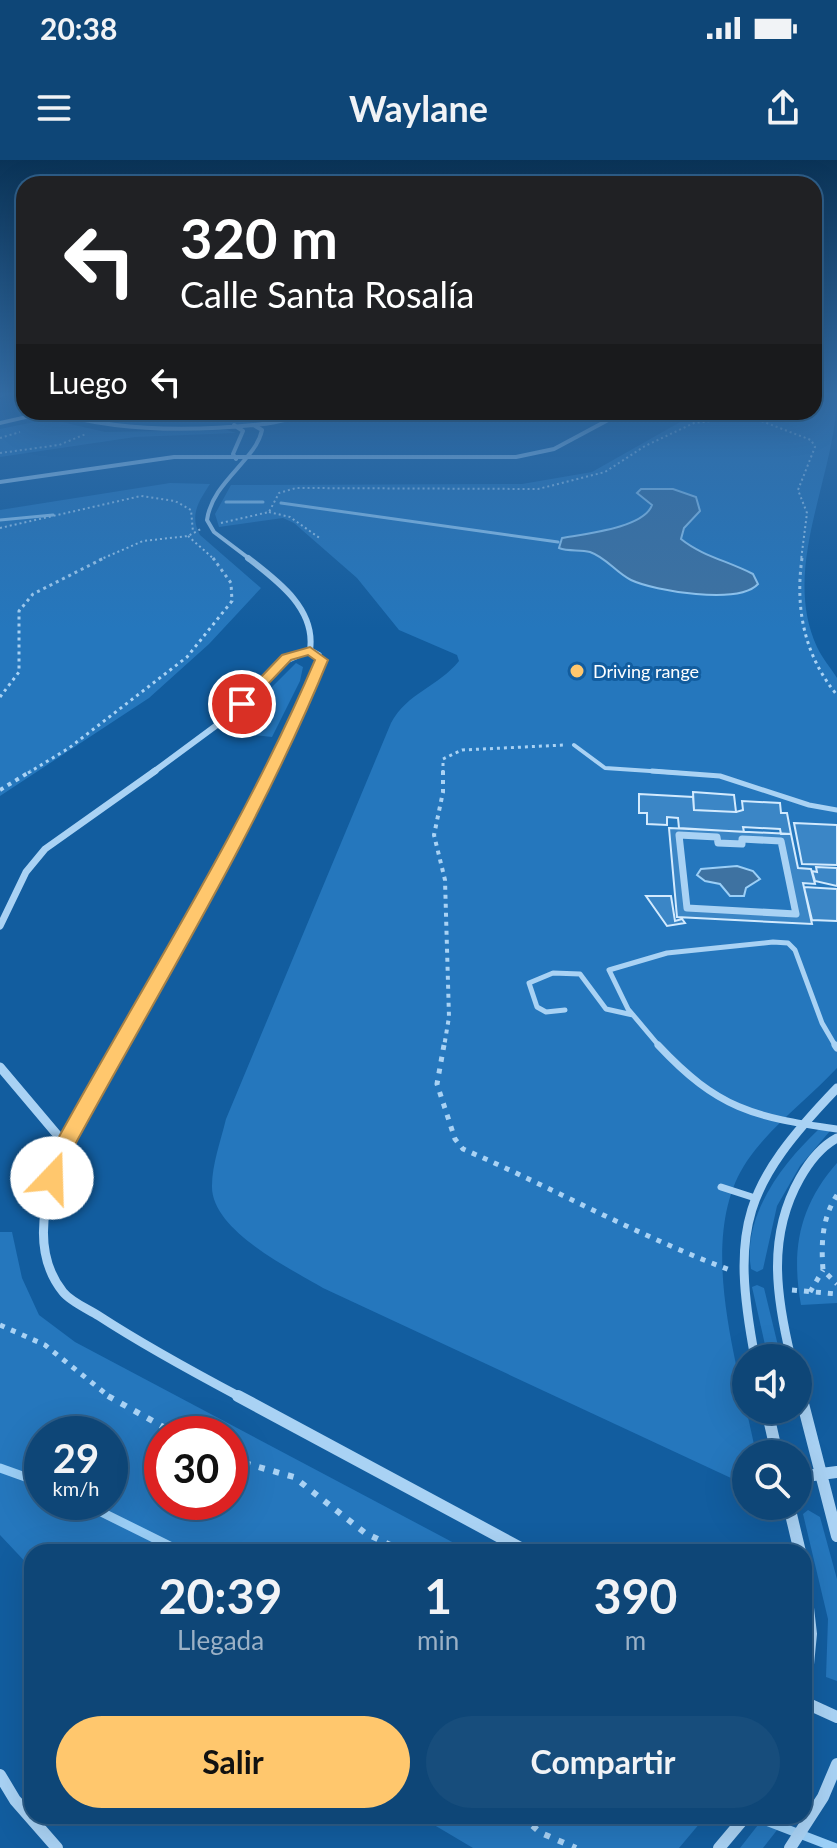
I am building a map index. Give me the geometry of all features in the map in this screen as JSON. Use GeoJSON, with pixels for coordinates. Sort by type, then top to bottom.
{"type":"FeatureCollection","features":[{"type":"Feature","properties":{"kind":"street"},"geometry":{"type":"LineString","coordinates":[[0,482],[64,472]]}},
{"type":"Feature","properties":{"kind":"street"},"geometry":{"type":"LineString","coordinates":[[230,472],[208,512],[210,526],[299,604],[314,632],[310,650]]}},
{"type":"Feature","properties":{"kind":"street"},"geometry":{"type":"LineString","coordinates":[[0,926],[26,872],[45,849],[205,735],[242,704],[286,658],[310,650],[319,655],[322,665],[309,692],[185,932],[65,1144],[44,1218],[44,1255],[64,1293],[143,1345],[513,1544]]}},
{"type":"Feature","properties":{"kind":"street"},"geometry":{"type":"LineString","coordinates":[[679,835],[717,837],[718,843],[742,844],[742,839],[781,841],[796,914],[687,908],[679,835]]}},
{"type":"Feature","properties":{"kind":"street"},"geometry":{"type":"LineString","coordinates":[[0,1067],[65,1144]]}},
{"type":"Feature","properties":{"kind":"street"},"geometry":{"type":"LineString","coordinates":[[753,1344],[740,1273],[740,1248],[752,1197],[772,1159],[837,1088]]}},
{"type":"Feature","properties":{"kind":"street"},"geometry":{"type":"LineString","coordinates":[[788,1344],[776,1285],[776,1239],[790,1194],[814,1157],[837,1138]]}},
{"type":"Feature","properties":{"kind":"street"},"geometry":{"type":"LineString","coordinates":[[808,1424],[837,1536]]}},
{"type":"Feature","properties":{"kind":"street"},"geometry":{"type":"LineString","coordinates":[[812,1475],[837,1472]]}},
{"type":"Feature","properties":{"kind":"street"},"geometry":{"type":"LineString","coordinates":[[792,1520],[798,1544]]}},
{"type":"Feature","properties":{"kind":"street"},"geometry":{"type":"LineString","coordinates":[[812,1706],[837,1717]]}},
{"type":"Feature","properties":{"kind":"street"},"geometry":{"type":"LineString","coordinates":[[812,1814],[837,1764]]}},
{"type":"Feature","properties":{"kind":"street"},"geometry":{"type":"LineString","coordinates":[[0,1775],[24,1810]]}},
{"type":"Feature","properties":{"kind":"street"},"geometry":{"type":"LineString","coordinates":[[36,1824],[57,1848]]}},
{"type":"Feature","properties":{"kind":"street"},"geometry":{"type":"LineString","coordinates":[[719,1848],[739,1824]]}},
{"type":"Feature","properties":{"kind":"street"},"geometry":{"type":"LineString","coordinates":[[790,1848],[806,1824]]}},
{"type":"Feature","properties":{"kind":"lane"},"geometry":{"type":"LineString","coordinates":[[574,745],[594,764],[605,768],[720,776],[800,803],[837,810]]}},
{"type":"Feature","properties":{"kind":"lane"},"geometry":{"type":"LineString","coordinates":[[837,1048],[822,1026],[802,960],[793,946],[770,940],[745,941],[612,967],[609,973],[645,1031],[690,1080],[717,1100],[772,1120],[837,1129]]}},
{"type":"Feature","properties":{"kind":"lane"},"geometry":{"type":"LineString","coordinates":[[565,1010],[546,1012],[537,1007],[529,983],[541,976],[573,971],[580,974],[606,1009],[633,1015]]}},
{"type":"Feature","properties":{"kind":"lane"},"geometry":{"type":"LineString","coordinates":[[721,1187],[752,1197]]}},
{"type":"Feature","properties":{"kind":"path"},"geometry":{"type":"LineString","coordinates":[[269,512],[279,493],[296,488],[516,491],[559,485],[605,472]]}},
{"type":"Feature","properties":{"kind":"path"},"geometry":{"type":"LineString","coordinates":[[805,472],[798,490],[807,513],[797,595],[799,613],[822,677],[837,695]]}},
{"type":"Feature","properties":{"kind":"path"},"geometry":{"type":"LineString","coordinates":[[0,528],[53,518],[100,501],[154,497],[176,501],[191,510],[193,532]]}},
{"type":"Feature","properties":{"kind":"path"},"geometry":{"type":"LineString","coordinates":[[0,697],[19,672],[19,611],[33,594],[65,575],[143,541],[188,536],[210,526],[269,512],[290,517],[321,539]]}},
{"type":"Feature","properties":{"kind":"path"},"geometry":{"type":"LineString","coordinates":[[0,790],[69,748],[187,657],[232,601],[235,591],[227,575],[188,536]]}},
{"type":"Feature","properties":{"kind":"path"},"geometry":{"type":"LineString","coordinates":[[574,745],[462,750],[443,759],[443,792],[434,835],[445,880],[449,1017],[437,1076],[440,1096],[455,1139],[469,1153],[546,1185],[662,1245],[740,1273]]}},
{"type":"Feature","properties":{"kind":"path"},"geometry":{"type":"LineString","coordinates":[[809,1293],[823,1270],[821,1235],[837,1195]]}},
{"type":"Feature","properties":{"kind":"path"},"geometry":{"type":"LineString","coordinates":[[823,1270],[837,1284]]}},
{"type":"Feature","properties":{"kind":"path"},"geometry":{"type":"LineString","coordinates":[[776,1285],[809,1293],[837,1294]]}},
{"type":"Feature","properties":{"kind":"path"},"geometry":{"type":"LineString","coordinates":[[0,1325],[45,1345],[112,1399],[144,1416]]}},
{"type":"Feature","properties":{"kind":"path"},"geometry":{"type":"LineString","coordinates":[[248,1464],[294,1477],[365,1533],[388,1544]]}},
{"type":"Feature","properties":{"kind":"path"},"geometry":{"type":"LineString","coordinates":[[530,1824],[541,1833],[576,1848]]}},
{"type":"Feature","properties":{"kind":"shaded area"},"geometry":{"type":"Polygon","coordinates":[[[592,472],[825,472],[807,553],[805,585],[807,616],[817,647],[837,678],[837,1068],[757,1148],[747,1161],[732,1193],[724,1228],[722,1266],[732,1345],[732,1424],[749,1424],[753,1440],[732,1440],[732,1478],[323,1288],[254,1246],[224,1218],[215,1202],[213,1169],[226,1119],[391,723],[406,704],[459,661],[457,655],[399,630],[357,578],[294,523],[283,518],[219,527],[215,514],[231,485],[522,484],[592,472]]]}},
{"type":"Feature","properties":{"kind":"shaded area"},"geometry":{"type":"Polygon","coordinates":[[[170,483],[210,484],[195,515],[200,535],[261,588],[209,644],[149,698],[0,796],[0,510],[170,483]]]}},
{"type":"Feature","properties":{"kind":"shaded area"},"geometry":{"type":"Polygon","coordinates":[[[641,489],[673,489],[696,497],[700,511],[684,528],[681,539],[706,554],[753,574],[758,584],[733,594],[676,592],[631,580],[590,552],[559,548],[562,538],[612,529],[647,513],[652,505],[637,493],[641,489]]]}},
{"type":"Feature","properties":{"kind":"shaded area"},"geometry":{"type":"Polygon","coordinates":[[[296,663],[303,667],[300,681],[272,737],[227,732],[296,663]]]}},
{"type":"Feature","properties":{"kind":"shaded area"},"geometry":{"type":"Polygon","coordinates":[[[737,866],[753,871],[760,879],[746,888],[744,896],[730,896],[720,884],[705,881],[697,875],[701,869],[737,866]]]}},
{"type":"Feature","properties":{"kind":"shaded area"},"geometry":{"type":"Polygon","coordinates":[[[819,1129],[830,1131],[800,1166],[777,1206],[763,1269],[757,1272],[751,1269],[750,1249],[759,1210],[779,1174],[819,1129]]]}},
{"type":"Feature","properties":{"kind":"shaded area"},"geometry":{"type":"Polygon","coordinates":[[[837,1163],[837,1303],[801,1305],[797,1266],[801,1230],[814,1196],[837,1163]]]}},
{"type":"Feature","properties":{"kind":"shaded area"},"geometry":{"type":"Polygon","coordinates":[[[0,1232],[12,1232],[22,1278],[39,1315],[75,1342],[215,1416],[144,1416],[144,1520],[248,1520],[248,1434],[456,1544],[24,1544],[24,1560],[0,1535],[0,1232]]]}},
{"type":"Feature","properties":{"kind":"shaded area"},"geometry":{"type":"Polygon","coordinates":[[[757,1285],[764,1288],[778,1344],[765,1344],[752,1287],[757,1285]]]}},
{"type":"Feature","properties":{"kind":"shaded area"},"geometry":{"type":"Polygon","coordinates":[[[812,1512],[820,1517],[837,1579],[837,1681],[826,1677],[828,1619],[804,1520],[812,1520],[812,1512]]]}},
{"type":"Feature","properties":{"kind":"shaded area"},"geometry":{"type":"Polygon","coordinates":[[[432,1824],[699,1824],[679,1848],[473,1848],[432,1824]]]}},
{"type":"Feature","properties":{"kind":"shaded area"},"geometry":{"type":"Polygon","coordinates":[[[759,1824],[782,1824],[763,1848],[740,1848],[759,1824]]]}},
{"type":"Feature","properties":{"kind":"building"},"geometry":{"type":"Polygon","coordinates":[[[693,792],[734,795],[736,812],[694,810],[693,792]]]}},
{"type":"Feature","properties":{"kind":"building"},"geometry":{"type":"Polygon","coordinates":[[[639,794],[693,797],[694,810],[736,812],[743,810],[742,801],[780,803],[781,813],[787,813],[791,834],[781,834],[780,829],[743,827],[744,832],[679,828],[678,818],[667,817],[667,825],[647,824],[647,813],[639,813],[639,794]]]}},
{"type":"Feature","properties":{"kind":"building"},"geometry":{"type":"Polygon","coordinates":[[[794,823],[837,825],[837,865],[802,864],[794,823]]]}},
{"type":"Feature","properties":{"kind":"building"},"geometry":{"type":"Polygon","coordinates":[[[669,828],[791,834],[798,868],[811,869],[815,884],[803,883],[812,924],[677,917],[669,828]],[[679,835],[687,908],[796,914],[781,841],[742,839],[742,844],[718,843],[717,837],[679,835]]]}},
{"type":"Feature","properties":{"kind":"building"},"geometry":{"type":"Polygon","coordinates":[[[816,867],[837,868],[837,886],[815,881],[812,871],[817,872],[816,867]]]}},
{"type":"Feature","properties":{"kind":"building"},"geometry":{"type":"Polygon","coordinates":[[[804,887],[837,889],[837,921],[812,920],[804,887]]]}},
{"type":"Feature","properties":{"kind":"building"},"geometry":{"type":"Polygon","coordinates":[[[646,896],[671,896],[675,921],[682,919],[685,923],[667,926],[646,896]]]}},
{"type":"Feature","properties":{"kind":"waterway"},"geometry":{"type":"LineString","coordinates":[[226,502],[263,502]]}},
{"type":"Feature","properties":{"kind":"waterway"},"geometry":{"type":"LineString","coordinates":[[281,503],[558,542]]}},
{"type":"Feature","properties":{"kind":"waterway"},"geometry":{"type":"LineString","coordinates":[[0,520],[53,515]]}},
{"type":"Feature","properties":{"kind":"waterway"},"geometry":{"type":"LineString","coordinates":[[0,1468],[24,1477]]}},
{"type":"Feature","properties":{"kind":"waterway"},"geometry":{"type":"LineString","coordinates":[[117,1520],[166,1544]]}},
{"type":"Feature","properties":{"kind":"waterway"},"geometry":{"type":"LineString","coordinates":[[774,1824],[836,1848]]}},
{"type":"Feature","properties":{"kind":"place","name":"Driving range"},"geometry":{"type":"Point","coordinates":[577,671]}},
{"type":"Feature","properties":{"kind":"route"},"geometry":{"type":"LineString","coordinates":[[52,1178],[65,1144],[185,932],[304,702],[322,660],[310,650],[293,654],[242,704]]}}]}
